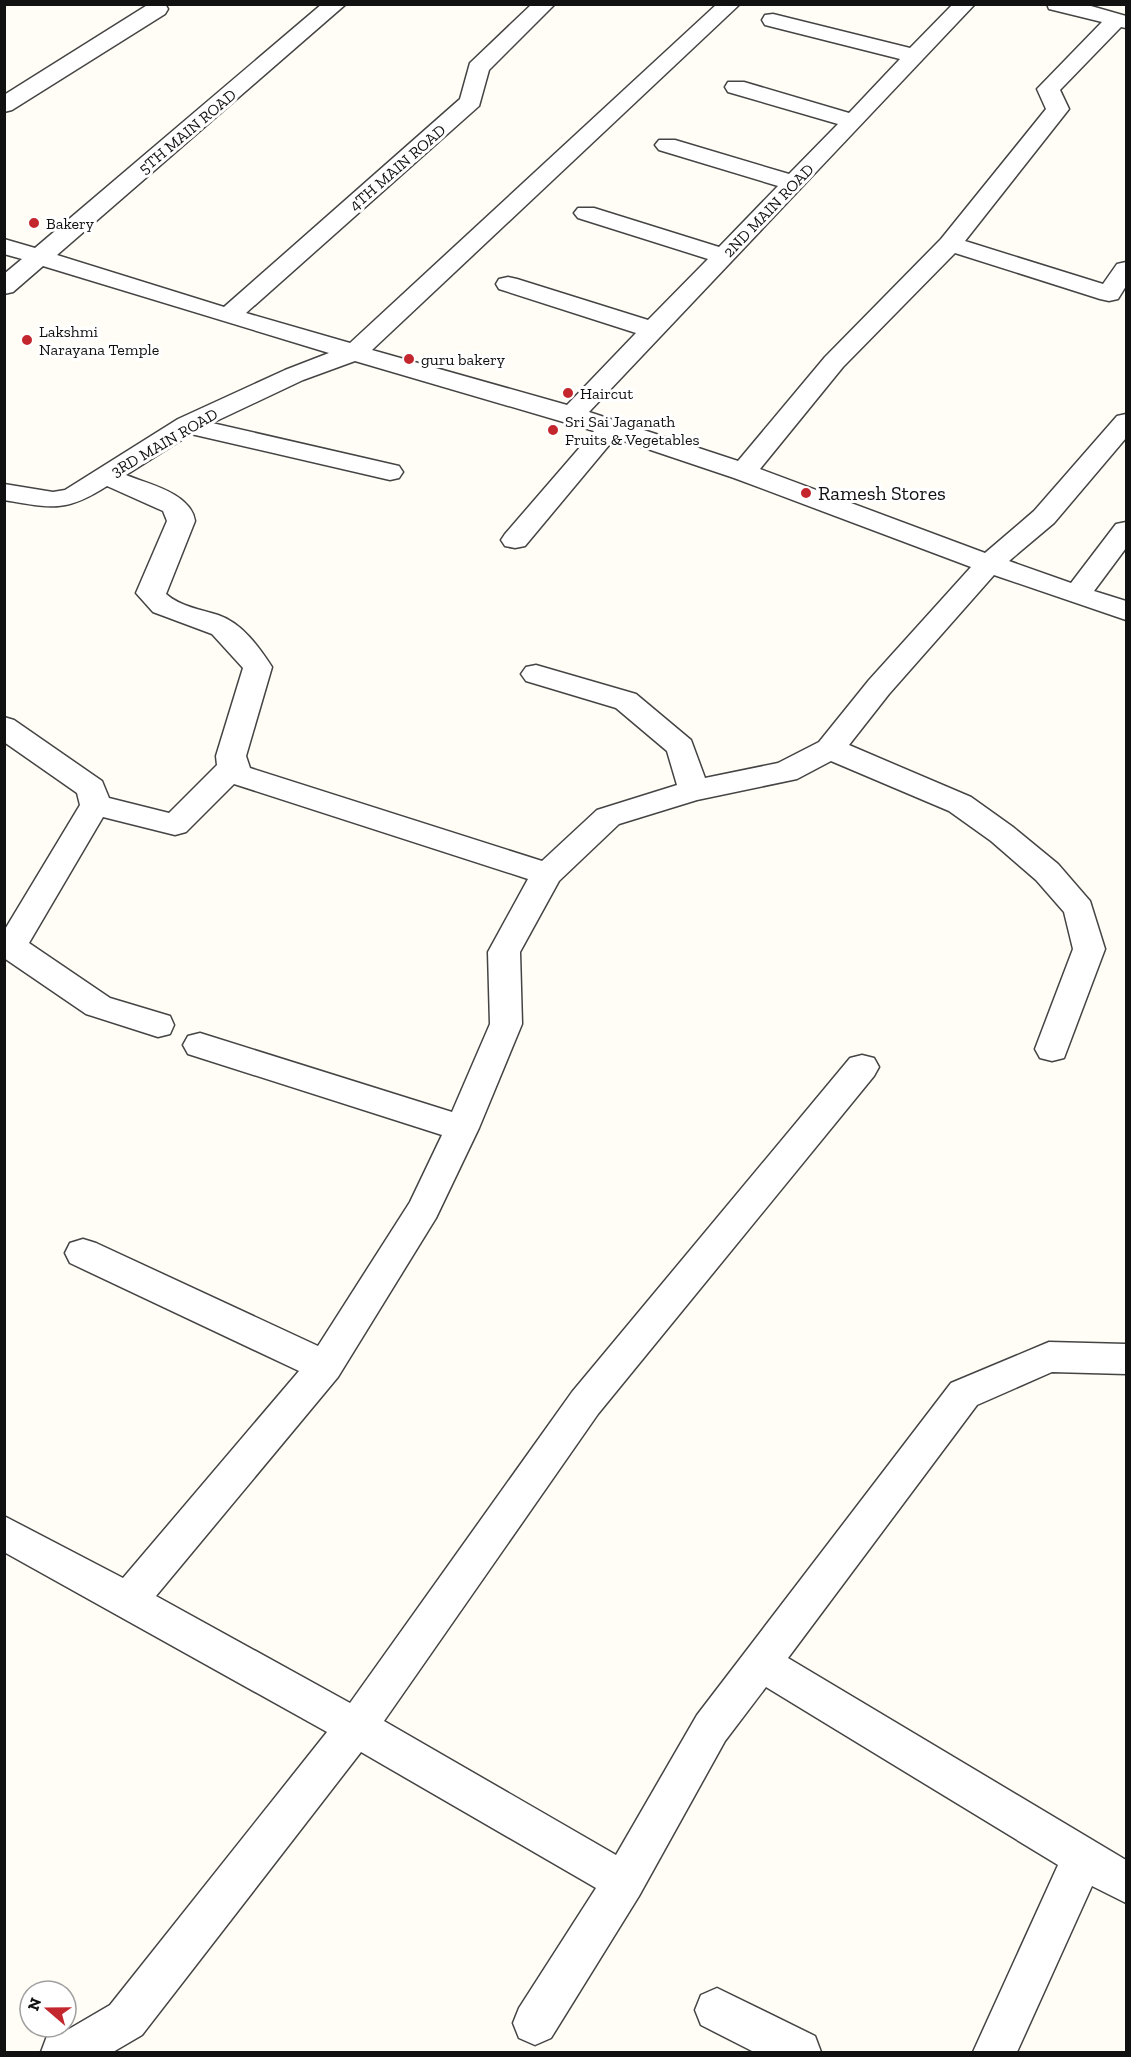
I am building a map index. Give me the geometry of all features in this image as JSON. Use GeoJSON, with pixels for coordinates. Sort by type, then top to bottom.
{"type":"FeatureCollection","features":[{"type":"Feature","properties":{"kind":"street","name":"5TH MAIN ROAD"},"geometry":{"type":"LineString","coordinates":[[4,286],[336,4]]}},
{"type":"Feature","properties":{"kind":"street","name":"4TH MAIN ROAD"},"geometry":{"type":"LineString","coordinates":[[228,316],[471,101],[477,68],[545,4]]}},
{"type":"Feature","properties":{"kind":"street"},"geometry":{"type":"LineString","coordinates":[[355,352],[513,209],[730,4]]}},
{"type":"Feature","properties":{"kind":"street","name":"2ND MAIN ROAD"},"geometry":{"type":"LineString","coordinates":[[572,415],[965,4]]}},
{"type":"Feature","properties":{"kind":"street"},"geometry":{"type":"LineString","coordinates":[[1057,4],[1122,20]]}},
{"type":"Feature","properties":{"kind":"street"},"geometry":{"type":"LineString","coordinates":[[4,105],[157,9]]}},
{"type":"Feature","properties":{"kind":"street"},"geometry":{"type":"LineString","coordinates":[[773,20],[915,56]]}},
{"type":"Feature","properties":{"kind":"street"},"geometry":{"type":"LineString","coordinates":[[743,472],[834,362],[950,244],[1058,109],[1048,89],[1122,20]]}},
{"type":"Feature","properties":{"kind":"street"},"geometry":{"type":"LineString","coordinates":[[736,87],[853,121]]}},
{"type":"Feature","properties":{"kind":"street"},"geometry":{"type":"LineString","coordinates":[[667,145],[794,183]]}},
{"type":"Feature","properties":{"kind":"street"},"geometry":{"type":"LineString","coordinates":[[586,213],[724,256]]}},
{"type":"Feature","properties":{"kind":"street"},"geometry":{"type":"LineString","coordinates":[[950,244],[1118,297],[1126,268]]}},
{"type":"Feature","properties":{"kind":"street"},"geometry":{"type":"LineString","coordinates":[[4,246],[228,316],[572,415],[743,472],[989,564],[1126,611]]}},
{"type":"Feature","properties":{"kind":"street"},"geometry":{"type":"LineString","coordinates":[[508,284],[653,330]]}},
{"type":"Feature","properties":{"kind":"street","name":"3RD MAIN ROAD"},"geometry":{"type":"LineString","coordinates":[[4,492],[53,500],[73,496],[188,425],[294,375],[355,352]]}},
{"type":"Feature","properties":{"kind":"street"},"geometry":{"type":"LineString","coordinates":[[128,1601],[325,1366],[424,1208],[462,1128],[506,1024],[504,952],[547,874],[608,817],[694,790],[786,772],[830,749],[879,687],[989,564],[1044,517],[1126,422]]}},
{"type":"Feature","properties":{"kind":"street"},"geometry":{"type":"LineString","coordinates":[[188,425],[390,472]]}},
{"type":"Feature","properties":{"kind":"street"},"geometry":{"type":"LineString","coordinates":[[515,540],[610,428]]}},
{"type":"Feature","properties":{"kind":"street"},"geometry":{"type":"LineString","coordinates":[[106,476],[173,505],[180,512],[181,520],[150,593],[156,602],[166,609],[218,625],[244,647],[258,668],[231,756],[232,768],[239,775],[547,874]]}},
{"type":"Feature","properties":{"kind":"street"},"geometry":{"type":"LineString","coordinates":[[1078,593],[1115,564],[1126,530]]}},
{"type":"Feature","properties":{"kind":"street"},"geometry":{"type":"LineString","coordinates":[[536,674],[626,701],[680,747],[694,790]]}},
{"type":"Feature","properties":{"kind":"street"},"geometry":{"type":"LineString","coordinates":[[4,727],[91,788],[95,805],[8,947],[98,1006],[158,1025]]}},
{"type":"Feature","properties":{"kind":"street"},"geometry":{"type":"LineString","coordinates":[[830,749],[960,804],[1002,834],[1047,872],[1079,909],[1089,950],[1052,1049]]}},
{"type":"Feature","properties":{"kind":"street"},"geometry":{"type":"LineString","coordinates":[[95,805],[175,825],[232,768]]}},
{"type":"Feature","properties":{"kind":"street"},"geometry":{"type":"LineString","coordinates":[[200,1045],[462,1128]]}},
{"type":"Feature","properties":{"kind":"street"},"geometry":{"type":"LineString","coordinates":[[63,2052],[76,2050],[126,2020],[356,1727],[585,1403],[862,1067]]}},
{"type":"Feature","properties":{"kind":"street"},"geometry":{"type":"LineString","coordinates":[[84,1253],[325,1366]]}},
{"type":"Feature","properties":{"kind":"street"},"geometry":{"type":"LineString","coordinates":[[535,2023],[624,1882],[711,1728],[964,1394],[1049,1357],[1126,1359]]}},
{"type":"Feature","properties":{"kind":"street"},"geometry":{"type":"LineString","coordinates":[[4,1532],[356,1727],[624,1882]]}},
{"type":"Feature","properties":{"kind":"street"},"geometry":{"type":"LineString","coordinates":[[761,1663],[1126,1883]]}},
{"type":"Feature","properties":{"kind":"street"},"geometry":{"type":"LineString","coordinates":[[995,2052],[1083,1857]]}},
{"type":"Feature","properties":{"kind":"street"},"geometry":{"type":"LineString","coordinates":[[717,2010],[799,2052]]}},
{"type":"Feature","properties":{"kind":"place","name":"Bakery"},"geometry":{"type":"Point","coordinates":[34,223]}},
{"type":"Feature","properties":{"kind":"place","name":"Lakshmi Narayana Temple"},"geometry":{"type":"Point","coordinates":[27,340]}},
{"type":"Feature","properties":{"kind":"place","name":"guru bakery"},"geometry":{"type":"Point","coordinates":[409,359]}},
{"type":"Feature","properties":{"kind":"place","name":"Haircut"},"geometry":{"type":"Point","coordinates":[568,393]}},
{"type":"Feature","properties":{"kind":"place","name":"Sri Sai Jaganath Fruits & Vegetables"},"geometry":{"type":"Point","coordinates":[553,430]}},
{"type":"Feature","properties":{"kind":"place","name":"Ramesh Stores"},"geometry":{"type":"Point","coordinates":[806,493]}}]}
